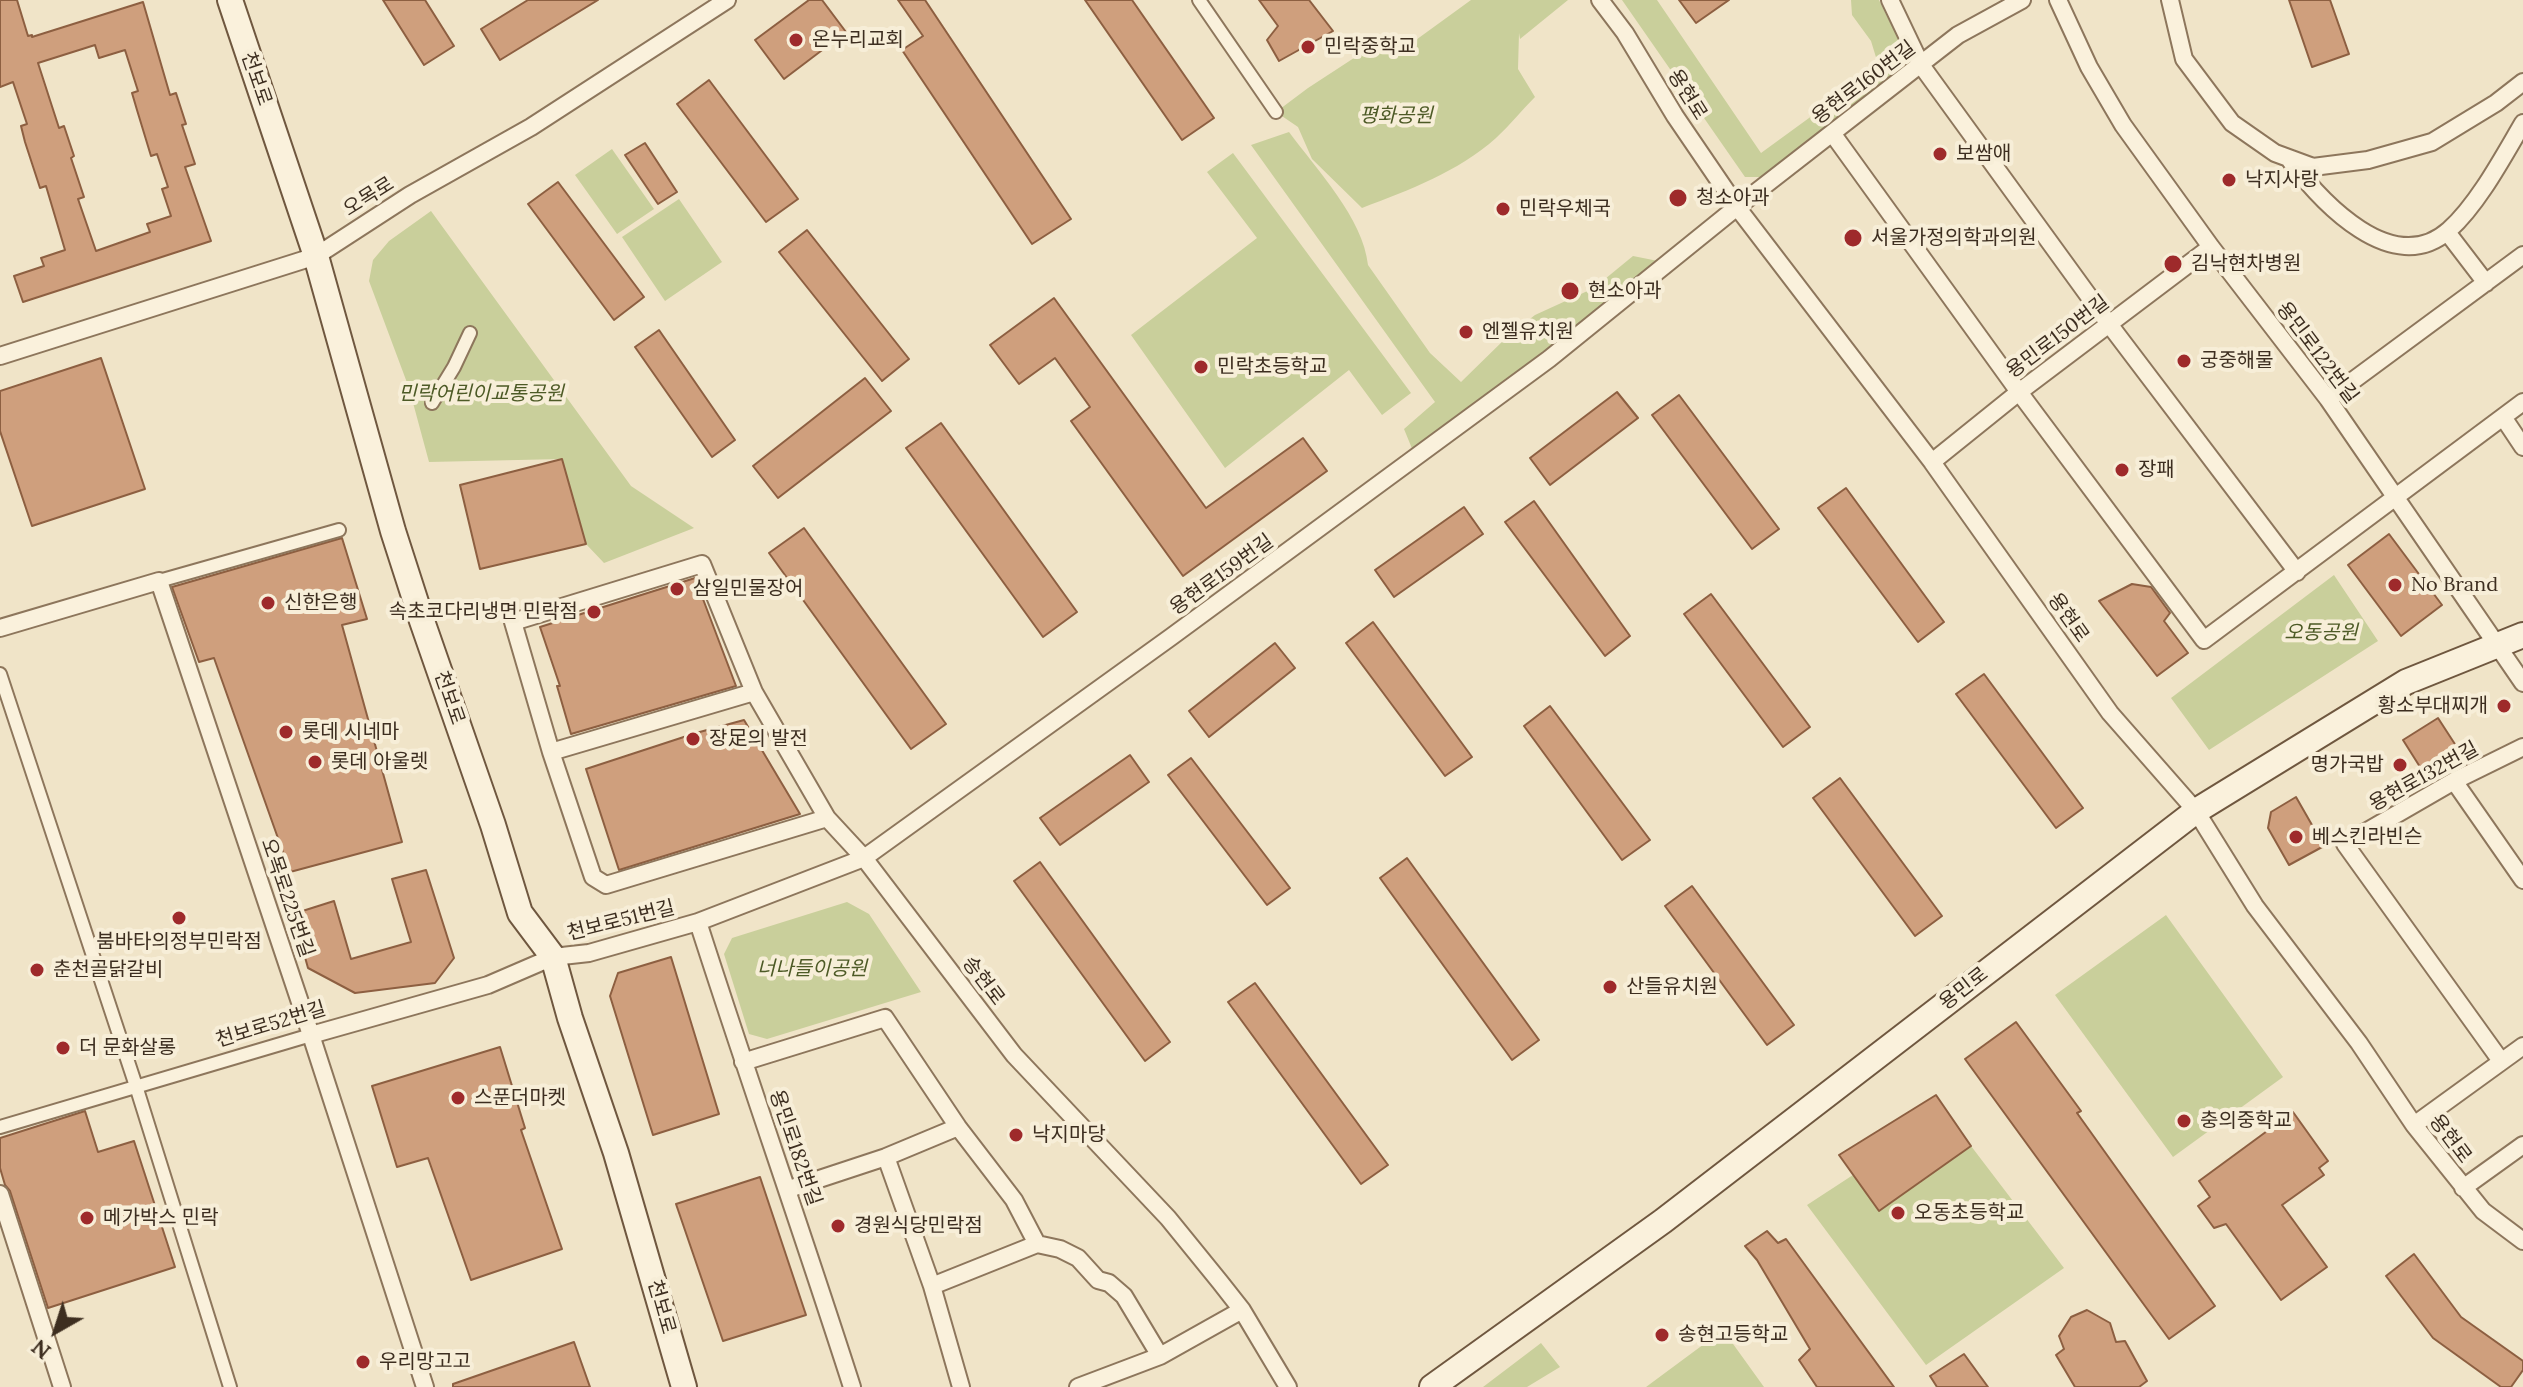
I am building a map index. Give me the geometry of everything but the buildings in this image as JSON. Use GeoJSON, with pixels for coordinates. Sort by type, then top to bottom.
{"type":"FeatureCollection","features":[{"type":"Feature","properties":{"kind":"main road","name":"천보로"},"geometry":{"type":"LineString","coordinates":[[230,0],[316,256],[393,531],[520,913],[553,957],[570,1018],[616,1153],[684,1387]]}},
{"type":"Feature","properties":{"kind":"main road","name":"용민로"},"geometry":{"type":"LineString","coordinates":[[1432,1387],[1663,1221],[2196,811],[2406,682],[2523,635]]}},
{"type":"Feature","properties":{"kind":"main road"},"geometry":{"type":"LineString","coordinates":[[1453,1387],[1466,1361]]}},
{"type":"Feature","properties":{"kind":"street","name":"오목로"},"geometry":{"type":"LineString","coordinates":[[0,356],[316,256],[410,195],[531,127],[727,0]]}},
{"type":"Feature","properties":{"kind":"street"},"geometry":{"type":"LineString","coordinates":[[1199,0],[1276,112]]}},
{"type":"Feature","properties":{"kind":"street","name":"용현로"},"geometry":{"type":"LineString","coordinates":[[1600,0],[1625,33],[1675,116],[1737,207],[1932,462],[2110,713],[2196,811],[2255,906],[2359,1043],[2414,1125],[2483,1211],[2523,1241]]}},
{"type":"Feature","properties":{"kind":"street"},"geometry":{"type":"LineString","coordinates":[[1890,0],[1921,65],[2109,324],[2297,572]]}},
{"type":"Feature","properties":{"kind":"street","name":"용현로160번길"},"geometry":{"type":"LineString","coordinates":[[1737,207],[1976,23],[2022,0]]}},
{"type":"Feature","properties":{"kind":"street","name":"용민로122번길"},"geometry":{"type":"LineString","coordinates":[[2058,0],[2089,67],[2123,125],[2211,247],[2328,399],[2523,683]]}},
{"type":"Feature","properties":{"kind":"street"},"geometry":{"type":"LineString","coordinates":[[2170,0],[2184,59],[2232,123],[2275,153],[2313,167],[2368,160],[2432,142],[2496,103],[2523,82]]}},
{"type":"Feature","properties":{"kind":"street"},"geometry":{"type":"LineString","coordinates":[[2288,158],[2308,185],[2336,212],[2374,239],[2413,249],[2447,232],[2470,206],[2523,123]]}},
{"type":"Feature","properties":{"kind":"street"},"geometry":{"type":"LineString","coordinates":[[1832,133],[2019,392],[2204,640],[2523,402]]}},
{"type":"Feature","properties":{"kind":"street","name":"용현로159번길"},"geometry":{"type":"LineString","coordinates":[[698,922],[864,858],[1549,359],[1737,207]]}},
{"type":"Feature","properties":{"kind":"street"},"geometry":{"type":"LineString","coordinates":[[2447,232],[2486,283]]}},
{"type":"Feature","properties":{"kind":"street","name":"용민로150번길"},"geometry":{"type":"LineString","coordinates":[[1932,462],[2211,247]]}},
{"type":"Feature","properties":{"kind":"street"},"geometry":{"type":"LineString","coordinates":[[2328,399],[2523,255]]}},
{"type":"Feature","properties":{"kind":"street"},"geometry":{"type":"LineString","coordinates":[[432,403],[470,333]]}},
{"type":"Feature","properties":{"kind":"street"},"geometry":{"type":"LineString","coordinates":[[2503,417],[2523,447]]}},
{"type":"Feature","properties":{"kind":"street"},"geometry":{"type":"LineString","coordinates":[[0,628],[339,530]]}},
{"type":"Feature","properties":{"kind":"street","name":"송현로"},"geometry":{"type":"LineString","coordinates":[[551,752],[513,622],[702,564],[754,692],[827,818],[864,858],[1014,1055],[1168,1218],[1242,1310],[1288,1387]]}},
{"type":"Feature","properties":{"kind":"street","name":"오목로225번길"},"geometry":{"type":"LineString","coordinates":[[159,581],[425,1387]]}},
{"type":"Feature","properties":{"kind":"street"},"geometry":{"type":"LineString","coordinates":[[0,674],[136,1086],[230,1387]]}},
{"type":"Feature","properties":{"kind":"street"},"geometry":{"type":"LineString","coordinates":[[754,692],[551,752],[593,877],[606,885],[827,818]]}},
{"type":"Feature","properties":{"kind":"street","name":"용현로132번길"},"geometry":{"type":"LineString","coordinates":[[2501,1061],[2345,844],[2454,781],[2523,747]]}},
{"type":"Feature","properties":{"kind":"street"},"geometry":{"type":"LineString","coordinates":[[2454,781],[2523,880]]}},
{"type":"Feature","properties":{"kind":"street","name":"천보로51번길"},"geometry":{"type":"LineString","coordinates":[[553,957],[589,953],[698,922]]}},
{"type":"Feature","properties":{"kind":"street","name":"용민로182번길"},"geometry":{"type":"LineString","coordinates":[[698,922],[743,1062],[789,1189],[852,1387]]}},
{"type":"Feature","properties":{"kind":"street","name":"천보로52번길"},"geometry":{"type":"LineString","coordinates":[[0,1127],[488,985],[553,957]]}},
{"type":"Feature","properties":{"kind":"street"},"geometry":{"type":"LineString","coordinates":[[743,1062],[885,1018],[958,1127],[1014,1200],[1037,1244]]}},
{"type":"Feature","properties":{"kind":"street"},"geometry":{"type":"LineString","coordinates":[[2414,1125],[2523,1046]]}},
{"type":"Feature","properties":{"kind":"street"},"geometry":{"type":"LineString","coordinates":[[789,1189],[886,1157],[958,1127]]}},
{"type":"Feature","properties":{"kind":"street"},"geometry":{"type":"LineString","coordinates":[[2463,1188],[2523,1145]]}},
{"type":"Feature","properties":{"kind":"street"},"geometry":{"type":"LineString","coordinates":[[886,1157],[932,1286],[961,1387]]}},
{"type":"Feature","properties":{"kind":"street"},"geometry":{"type":"LineString","coordinates":[[0,1194],[62,1387]]}},
{"type":"Feature","properties":{"kind":"street"},"geometry":{"type":"LineString","coordinates":[[932,1286],[1037,1244],[1060,1249],[1078,1258],[1098,1280],[1109,1283],[1124,1296],[1160,1356]]}},
{"type":"Feature","properties":{"kind":"street"},"geometry":{"type":"LineString","coordinates":[[1078,1387],[1160,1356],[1242,1310]]}},
{"type":"Feature","properties":{"kind":"green space","name":"평화공원"},"geometry":{"type":"Polygon","coordinates":[[[1471,0],[1568,0],[1520,39],[1519,33],[1518,69],[1535,97],[1496,138],[1466,161],[1415,187],[1362,208],[1312,159],[1298,127],[1276,112],[1377,43],[1409,45],[1471,0]]]}},
{"type":"Feature","properties":{"kind":"green space"},"geometry":{"type":"Polygon","coordinates":[[[1622,0],[1657,0],[1761,153],[1879,67],[1871,41],[1852,15],[1851,0],[1879,0],[1902,46],[1901,75],[1766,177],[1745,177],[1622,0]]]}},
{"type":"Feature","properties":{"kind":"green space"},"geometry":{"type":"Polygon","coordinates":[[[1289,132],[1348,212],[1364,247],[1368,265],[1430,353],[1461,382],[1508,336],[1535,315],[1594,288],[1633,256],[1658,261],[1529,367],[1413,451],[1404,429],[1435,402],[1251,145],[1289,132]]]}},
{"type":"Feature","properties":{"kind":"green space"},"geometry":{"type":"Polygon","coordinates":[[[612,149],[654,209],[617,234],[575,175],[612,149]]]}},
{"type":"Feature","properties":{"kind":"green space"},"geometry":{"type":"Polygon","coordinates":[[[1233,153],[1411,393],[1382,415],[1349,370],[1225,468],[1131,335],[1257,238],[1207,172],[1233,153]]]}},
{"type":"Feature","properties":{"kind":"green space"},"geometry":{"type":"Polygon","coordinates":[[[679,199],[722,262],[665,301],[622,237],[679,199]]]}},
{"type":"Feature","properties":{"kind":"green space","name":"민락어린이교통공원"},"geometry":{"type":"Polygon","coordinates":[[[431,211],[631,486],[694,528],[604,563],[586,544],[562,459],[429,462],[409,388],[369,281],[373,260],[389,241],[431,211]]]}},
{"type":"Feature","properties":{"kind":"green space","name":"오동공원"},"geometry":{"type":"Polygon","coordinates":[[[2334,575],[2378,641],[2209,750],[2171,698],[2334,575]]]}},
{"type":"Feature","properties":{"kind":"green space","name":"너나들이공원"},"geometry":{"type":"Polygon","coordinates":[[[847,902],[869,914],[921,992],[767,1039],[749,1034],[724,954],[732,938],[847,902]]]}},
{"type":"Feature","properties":{"kind":"green space"},"geometry":{"type":"Polygon","coordinates":[[[2166,915],[2283,1077],[2173,1157],[2055,995],[2166,915]]]}},
{"type":"Feature","properties":{"kind":"green space"},"geometry":{"type":"Polygon","coordinates":[[[1971,1146],[2064,1268],[1926,1365],[1807,1205],[1853,1175],[1879,1210],[1971,1146]]]}},
{"type":"Feature","properties":{"kind":"green space"},"geometry":{"type":"Polygon","coordinates":[[[1723,1330],[1764,1387],[1646,1387],[1723,1330]]]}},
{"type":"Feature","properties":{"kind":"green space"},"geometry":{"type":"Polygon","coordinates":[[[1541,1343],[1560,1367],[1527,1387],[1483,1387],[1541,1343]]]}},
{"type":"Feature","properties":{"kind":"place","name":"온누리교회"},"geometry":{"type":"Point","coordinates":[796,40]}},
{"type":"Feature","properties":{"kind":"place","name":"민락중학교"},"geometry":{"type":"Point","coordinates":[1308,47]}},
{"type":"Feature","properties":{"kind":"place","name":"보쌈애"},"geometry":{"type":"Point","coordinates":[1940,154]}},
{"type":"Feature","properties":{"kind":"place","name":"낙지사랑"},"geometry":{"type":"Point","coordinates":[2229,180]}},
{"type":"Feature","properties":{"kind":"place","name":"청소아과"},"geometry":{"type":"Point","coordinates":[1678,198]}},
{"type":"Feature","properties":{"kind":"place","name":"민락우체국"},"geometry":{"type":"Point","coordinates":[1503,209]}},
{"type":"Feature","properties":{"kind":"place","name":"서울가정의학과의원"},"geometry":{"type":"Point","coordinates":[1853,238]}},
{"type":"Feature","properties":{"kind":"place","name":"김낙현차병원"},"geometry":{"type":"Point","coordinates":[2173,264]}},
{"type":"Feature","properties":{"kind":"place","name":"현소아과"},"geometry":{"type":"Point","coordinates":[1570,291]}},
{"type":"Feature","properties":{"kind":"place","name":"엔젤유치원"},"geometry":{"type":"Point","coordinates":[1466,332]}},
{"type":"Feature","properties":{"kind":"place","name":"궁중해물"},"geometry":{"type":"Point","coordinates":[2184,361]}},
{"type":"Feature","properties":{"kind":"place","name":"민락초등학교"},"geometry":{"type":"Point","coordinates":[1201,367]}},
{"type":"Feature","properties":{"kind":"place","name":"장패"},"geometry":{"type":"Point","coordinates":[2122,470]}},
{"type":"Feature","properties":{"kind":"place","name":"No Brand"},"geometry":{"type":"Point","coordinates":[2395,585]}},
{"type":"Feature","properties":{"kind":"place","name":"삼일민물장어"},"geometry":{"type":"Point","coordinates":[677,589]}},
{"type":"Feature","properties":{"kind":"place","name":"신한은행"},"geometry":{"type":"Point","coordinates":[268,603]}},
{"type":"Feature","properties":{"kind":"place","name":"속초코다리냉면 민락점"},"geometry":{"type":"Point","coordinates":[594,612]}},
{"type":"Feature","properties":{"kind":"place","name":"황소부대찌개"},"geometry":{"type":"Point","coordinates":[2504,706]}},
{"type":"Feature","properties":{"kind":"place","name":"롯데 시네마"},"geometry":{"type":"Point","coordinates":[286,732]}},
{"type":"Feature","properties":{"kind":"place","name":"장足의 발전"},"geometry":{"type":"Point","coordinates":[693,739]}},
{"type":"Feature","properties":{"kind":"place","name":"롯데 아울렛"},"geometry":{"type":"Point","coordinates":[315,762]}},
{"type":"Feature","properties":{"kind":"place","name":"명가국밥"},"geometry":{"type":"Point","coordinates":[2400,765]}},
{"type":"Feature","properties":{"kind":"place","name":"베스킨라빈슨"},"geometry":{"type":"Point","coordinates":[2296,837]}},
{"type":"Feature","properties":{"kind":"place","name":"붐바타의정부민락점"},"geometry":{"type":"Point","coordinates":[179,918]}},
{"type":"Feature","properties":{"kind":"place","name":"춘천골닭갈비"},"geometry":{"type":"Point","coordinates":[37,970]}},
{"type":"Feature","properties":{"kind":"place","name":"산들유치원"},"geometry":{"type":"Point","coordinates":[1610,987]}},
{"type":"Feature","properties":{"kind":"place","name":"더 문화살롱"},"geometry":{"type":"Point","coordinates":[63,1048]}},
{"type":"Feature","properties":{"kind":"place","name":"스푼더마켓"},"geometry":{"type":"Point","coordinates":[458,1098]}},
{"type":"Feature","properties":{"kind":"place","name":"충의중학교"},"geometry":{"type":"Point","coordinates":[2184,1121]}},
{"type":"Feature","properties":{"kind":"place","name":"낙지마당"},"geometry":{"type":"Point","coordinates":[1016,1135]}},
{"type":"Feature","properties":{"kind":"place","name":"오동초등학교"},"geometry":{"type":"Point","coordinates":[1898,1213]}},
{"type":"Feature","properties":{"kind":"place","name":"메가박스 민락"},"geometry":{"type":"Point","coordinates":[87,1218]}},
{"type":"Feature","properties":{"kind":"place","name":"경원식당민락점"},"geometry":{"type":"Point","coordinates":[838,1226]}},
{"type":"Feature","properties":{"kind":"place","name":"송현고등학교"},"geometry":{"type":"Point","coordinates":[1662,1335]}},
{"type":"Feature","properties":{"kind":"place","name":"우리망고고"},"geometry":{"type":"Point","coordinates":[363,1362]}}]}
